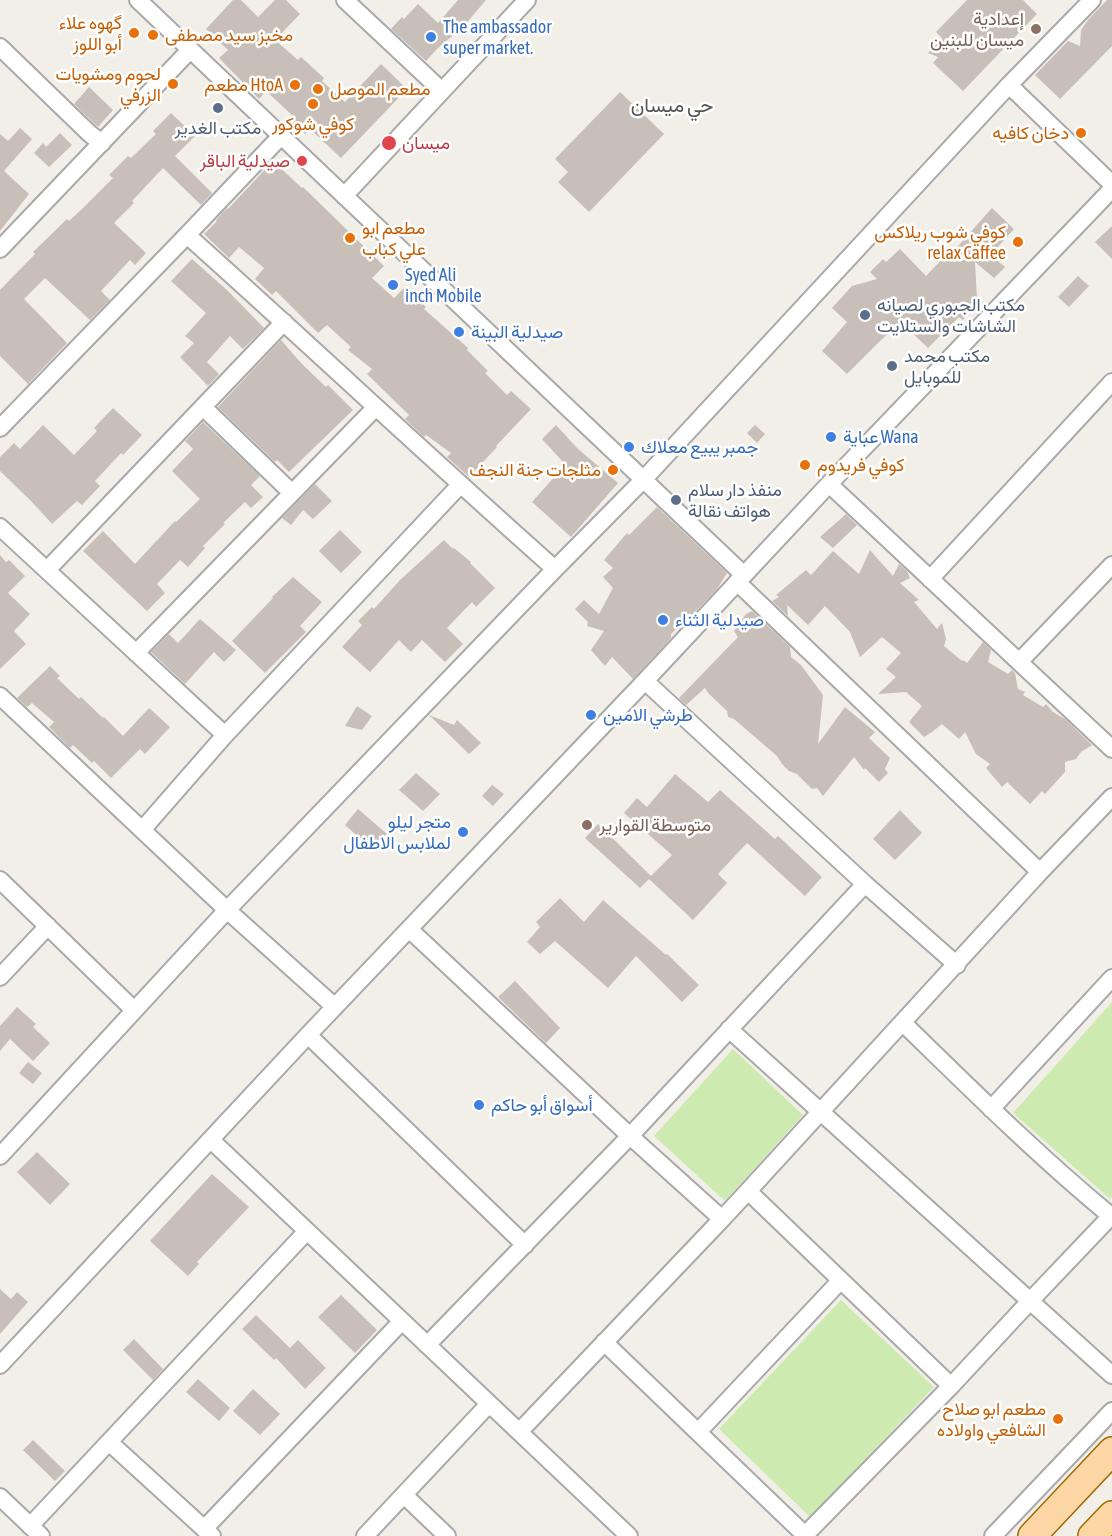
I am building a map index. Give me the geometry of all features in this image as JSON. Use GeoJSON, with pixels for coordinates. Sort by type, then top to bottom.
{"type":"FeatureCollection","features":[{"type":"Feature","properties":{"kind":"main road"},"geometry":{"type":"LineString","coordinates":[[1032,1536],[1112,1451]]}},
{"type":"Feature","properties":{"kind":"main road"},"geometry":{"type":"LineString","coordinates":[[1092,1536],[1112,1515]]}},
{"type":"Feature","properties":{"kind":"street"},"geometry":{"type":"LineString","coordinates":[[138,0],[644,480],[740,579],[1040,872]]}},
{"type":"Feature","properties":{"kind":"street"},"geometry":{"type":"LineString","coordinates":[[345,0],[442,91]]}},
{"type":"Feature","properties":{"kind":"street"},"geometry":{"type":"LineString","coordinates":[[344,195],[527,0]]}},
{"type":"Feature","properties":{"kind":"street"},"geometry":{"type":"LineString","coordinates":[[0,1155],[227,910],[644,480],[1009,85],[1092,0]]}},
{"type":"Feature","properties":{"kind":"street"},"geometry":{"type":"LineString","coordinates":[[0,249],[190,50]]}},
{"type":"Feature","properties":{"kind":"street"},"geometry":{"type":"LineString","coordinates":[[2,54],[102,143]]}},
{"type":"Feature","properties":{"kind":"street"},"geometry":{"type":"LineString","coordinates":[[1009,85],[1112,184]]}},
{"type":"Feature","properties":{"kind":"street"},"geometry":{"type":"LineString","coordinates":[[0,428],[281,136]]}},
{"type":"Feature","properties":{"kind":"street"},"geometry":{"type":"LineString","coordinates":[[0,1365],[308,1035],[829,484],[1112,189]]}},
{"type":"Feature","properties":{"kind":"street"},"geometry":{"type":"LineString","coordinates":[[187,236],[555,570]]}},
{"type":"Feature","properties":{"kind":"street"},"geometry":{"type":"LineString","coordinates":[[47,570],[284,322]]}},
{"type":"Feature","properties":{"kind":"street"},"geometry":{"type":"LineString","coordinates":[[930,579],[1112,382]]}},
{"type":"Feature","properties":{"kind":"street"},"geometry":{"type":"LineString","coordinates":[[203,407],[292,493]]}},
{"type":"Feature","properties":{"kind":"street"},"geometry":{"type":"LineString","coordinates":[[136,653],[376,407]]}},
{"type":"Feature","properties":{"kind":"street"},"geometry":{"type":"LineString","coordinates":[[829,484],[1112,749]]}},
{"type":"Feature","properties":{"kind":"street"},"geometry":{"type":"LineString","coordinates":[[142,830],[225,735],[460,485]]}},
{"type":"Feature","properties":{"kind":"street"},"geometry":{"type":"LineString","coordinates":[[0,527],[225,735]]}},
{"type":"Feature","properties":{"kind":"street"},"geometry":{"type":"LineString","coordinates":[[1019,662],[1112,565]]}},
{"type":"Feature","properties":{"kind":"street"},"geometry":{"type":"LineString","coordinates":[[645,681],[865,884],[957,964]]}},
{"type":"Feature","properties":{"kind":"street"},"geometry":{"type":"LineString","coordinates":[[0,696],[227,910],[335,1007]]}},
{"type":"Feature","properties":{"kind":"street"},"geometry":{"type":"LineString","coordinates":[[519,1432],[822,1112],[1040,872],[1112,797]]}},
{"type":"Feature","properties":{"kind":"street"},"geometry":{"type":"LineString","coordinates":[[0,880],[134,1010]]}},
{"type":"Feature","properties":{"kind":"street"},"geometry":{"type":"LineString","coordinates":[[427,1345],[630,1136],[865,884]]}},
{"type":"Feature","properties":{"kind":"street"},"geometry":{"type":"LineString","coordinates":[[0,977],[48,926]]}},
{"type":"Feature","properties":{"kind":"street"},"geometry":{"type":"LineString","coordinates":[[409,929],[722,1219]]}},
{"type":"Feature","properties":{"kind":"street"},"geometry":{"type":"LineString","coordinates":[[991,1109],[1112,978]]}},
{"type":"Feature","properties":{"kind":"street"},"geometry":{"type":"LineString","coordinates":[[604,1342],[805,1535],[951,1386],[1112,1216],[1085,1195],[991,1109],[903,1023]]}},
{"type":"Feature","properties":{"kind":"street"},"geometry":{"type":"LineString","coordinates":[[729,1029],[1112,1375]]}},
{"type":"Feature","properties":{"kind":"street"},"geometry":{"type":"LineString","coordinates":[[308,1035],[525,1245]]}},
{"type":"Feature","properties":{"kind":"street"},"geometry":{"type":"LineString","coordinates":[[211,1140],[629,1536]]}},
{"type":"Feature","properties":{"kind":"street"},"geometry":{"type":"LineString","coordinates":[[748,1191],[951,1386]]}},
{"type":"Feature","properties":{"kind":"street"},"geometry":{"type":"LineString","coordinates":[[0,1497],[35,1531],[109,1442],[308,1231]]}},
{"type":"Feature","properties":{"kind":"street"},"geometry":{"type":"LineString","coordinates":[[698,1432],[841,1280]]}},
{"type":"Feature","properties":{"kind":"street"},"geometry":{"type":"LineString","coordinates":[[109,1442],[208,1532],[402,1321]]}},
{"type":"Feature","properties":{"kind":"street"},"geometry":{"type":"LineString","coordinates":[[365,1536],[489,1404]]}},
{"type":"Feature","properties":{"kind":"street"},"geometry":{"type":"LineString","coordinates":[[993,1536],[1112,1410]]}},
{"type":"Feature","properties":{"kind":"street"},"geometry":{"type":"LineString","coordinates":[[404,1495],[447,1536]]}},
{"type":"Feature","properties":{"kind":"green space"},"geometry":{"type":"Polygon","coordinates":[[[1112,1002],[1112,1196],[1110,1199],[1013,1113],[1112,1002]]]}},
{"type":"Feature","properties":{"kind":"green space"},"geometry":{"type":"Polygon","coordinates":[[[733,1049],[803,1115],[725,1201],[654,1136],[733,1049]]]}},
{"type":"Feature","properties":{"kind":"green space"},"geometry":{"type":"Polygon","coordinates":[[[841,1300],[934,1387],[810,1517],[719,1429],[841,1300]]]}},
{"type":"Feature","properties":{"kind":"building"},"geometry":{"type":"Polygon","coordinates":[[[233,0],[241,0],[258,17],[275,0],[286,0],[300,14],[275,40],[298,60],[301,57],[345,102],[381,64],[407,89],[341,158],[310,129],[305,134],[288,118],[292,115],[266,91],[259,99],[219,58],[228,50],[206,29],[233,0]]]}},
{"type":"Feature","properties":{"kind":"building"},"geometry":{"type":"Polygon","coordinates":[[[458,0],[486,0],[463,27],[426,61],[391,29],[418,4],[438,23],[458,0]]]}},
{"type":"Feature","properties":{"kind":"building"},"geometry":{"type":"Polygon","coordinates":[[[967,0],[1023,0],[1037,14],[963,91],[933,63],[938,57],[928,53],[942,38],[936,32],[967,0]]]}},
{"type":"Feature","properties":{"kind":"building"},"geometry":{"type":"Polygon","coordinates":[[[1107,0],[1112,0],[1112,46],[1060,99],[1035,75],[1068,41],[1080,46],[1081,30],[1107,0]]]}},
{"type":"Feature","properties":{"kind":"building"},"geometry":{"type":"Polygon","coordinates":[[[89,87],[113,110],[98,127],[74,104],[89,87]]]}},
{"type":"Feature","properties":{"kind":"building"},"geometry":{"type":"Polygon","coordinates":[[[620,92],[664,134],[589,212],[558,182],[568,172],[555,159],[620,92]]]}},
{"type":"Feature","properties":{"kind":"building"},"geometry":{"type":"Polygon","coordinates":[[[171,113],[195,136],[175,156],[212,193],[201,205],[163,168],[114,223],[146,253],[135,265],[130,260],[101,291],[110,300],[90,320],[45,278],[24,299],[67,343],[28,384],[0,356],[0,290],[35,254],[33,252],[113,178],[109,175],[128,156],[131,158],[156,134],[153,131],[171,113]]]}},
{"type":"Feature","properties":{"kind":"building"},"geometry":{"type":"Polygon","coordinates":[[[20,128],[32,139],[4,171],[29,194],[0,231],[0,134],[8,141],[20,128]]]}},
{"type":"Feature","properties":{"kind":"building"},"geometry":{"type":"Polygon","coordinates":[[[60,133],[72,145],[49,167],[34,153],[43,143],[46,147],[60,133]]]}},
{"type":"Feature","properties":{"kind":"building"},"geometry":{"type":"Polygon","coordinates":[[[273,161],[384,266],[372,278],[394,298],[405,287],[426,307],[424,309],[468,348],[467,350],[488,371],[485,373],[507,395],[511,391],[531,409],[469,477],[447,457],[451,453],[426,435],[424,437],[405,419],[409,415],[367,374],[372,369],[348,350],[351,347],[327,325],[318,333],[276,291],[272,295],[255,279],[264,268],[239,247],[229,258],[204,234],[273,161]]]}},
{"type":"Feature","properties":{"kind":"building"},"geometry":{"type":"Polygon","coordinates":[[[992,208],[1014,229],[995,250],[998,254],[994,258],[1005,267],[994,278],[975,262],[977,299],[980,301],[963,320],[959,317],[928,348],[901,322],[847,374],[822,351],[847,322],[832,308],[852,286],[877,279],[870,272],[883,259],[886,262],[900,249],[926,276],[949,252],[951,254],[992,208]]]}},
{"type":"Feature","properties":{"kind":"building"},"geometry":{"type":"Polygon","coordinates":[[[1112,226],[1112,259],[1095,242],[1112,226]]]}},
{"type":"Feature","properties":{"kind":"building"},"geometry":{"type":"Polygon","coordinates":[[[192,259],[228,291],[264,328],[243,349],[230,336],[207,362],[219,374],[208,386],[180,357],[194,343],[185,336],[206,313],[171,281],[192,259]]]}},
{"type":"Feature","properties":{"kind":"building"},"geometry":{"type":"Polygon","coordinates":[[[1078,276],[1089,286],[1069,307],[1058,297],[1078,276]]]}},
{"type":"Feature","properties":{"kind":"building"},"geometry":{"type":"Polygon","coordinates":[[[281,340],[301,363],[353,410],[289,472],[277,460],[275,462],[218,407],[281,340]]]}},
{"type":"Feature","properties":{"kind":"building"},"geometry":{"type":"Polygon","coordinates":[[[113,408],[142,435],[123,455],[121,453],[95,481],[100,486],[82,505],[77,501],[52,524],[0,471],[0,457],[14,443],[20,449],[43,425],[74,455],[97,431],[94,428],[113,408]]]}},
{"type":"Feature","properties":{"kind":"building"},"geometry":{"type":"Polygon","coordinates":[[[203,422],[260,476],[251,485],[263,497],[251,508],[245,502],[223,523],[225,524],[203,546],[205,548],[188,567],[180,560],[157,584],[165,593],[147,611],[83,551],[103,531],[135,564],[175,521],[200,499],[172,471],[193,449],[185,441],[203,422]]]}},
{"type":"Feature","properties":{"kind":"building"},"geometry":{"type":"Polygon","coordinates":[[[556,425],[577,448],[618,483],[571,537],[532,502],[564,463],[542,439],[556,425]]]}},
{"type":"Feature","properties":{"kind":"building"},"geometry":{"type":"Polygon","coordinates":[[[755,425],[765,434],[757,443],[747,433],[755,425]]]}},
{"type":"Feature","properties":{"kind":"building"},"geometry":{"type":"Polygon","coordinates":[[[315,484],[332,501],[313,519],[303,510],[291,525],[282,518],[315,484]]]}},
{"type":"Feature","properties":{"kind":"building"},"geometry":{"type":"Polygon","coordinates":[[[657,507],[727,573],[717,589],[671,634],[671,638],[633,679],[612,657],[605,666],[591,650],[604,631],[587,626],[588,622],[575,609],[584,600],[599,614],[613,588],[603,577],[613,568],[604,560],[627,533],[629,535],[657,507]]]}},
{"type":"Feature","properties":{"kind":"building"},"geometry":{"type":"Polygon","coordinates":[[[846,514],[857,525],[833,548],[820,537],[846,514]]]}},
{"type":"Feature","properties":{"kind":"building"},"geometry":{"type":"Polygon","coordinates":[[[340,530],[362,552],[341,573],[319,551],[340,530]]]}},
{"type":"Feature","properties":{"kind":"building"},"geometry":{"type":"Polygon","coordinates":[[[444,540],[471,562],[495,588],[476,607],[472,602],[447,628],[463,644],[445,662],[422,640],[411,652],[399,640],[370,672],[342,647],[362,625],[358,621],[372,607],[374,609],[400,580],[444,540]]]}},
{"type":"Feature","properties":{"kind":"building"},"geometry":{"type":"Polygon","coordinates":[[[870,550],[893,576],[899,564],[907,571],[910,578],[900,583],[919,600],[914,602],[937,629],[942,623],[946,639],[944,646],[967,663],[983,642],[991,650],[988,662],[1008,674],[1012,670],[1015,673],[1018,689],[1025,692],[1023,695],[1043,707],[1046,704],[1092,745],[1081,752],[1076,759],[1065,762],[1065,772],[1045,794],[1042,791],[1030,804],[1007,782],[1002,787],[986,768],[990,764],[976,754],[965,732],[959,739],[942,724],[924,737],[909,722],[922,706],[906,692],[878,694],[896,677],[886,669],[901,653],[882,637],[860,657],[850,632],[825,606],[808,625],[787,605],[788,616],[772,601],[806,570],[811,575],[833,551],[859,574],[870,550]]]}},
{"type":"Feature","properties":{"kind":"building"},"geometry":{"type":"Polygon","coordinates":[[[0,555],[6,562],[9,560],[25,576],[8,593],[30,614],[14,631],[26,644],[0,669],[0,555]]]}},
{"type":"Feature","properties":{"kind":"building"},"geometry":{"type":"Polygon","coordinates":[[[293,577],[322,602],[300,626],[306,632],[265,673],[232,641],[293,577]]]}},
{"type":"Feature","properties":{"kind":"building"},"geometry":{"type":"Polygon","coordinates":[[[752,611],[790,647],[791,657],[801,665],[823,695],[818,744],[845,707],[875,732],[869,738],[890,758],[885,769],[888,773],[879,782],[865,768],[864,770],[854,757],[823,796],[817,788],[812,789],[797,774],[789,771],[777,756],[734,719],[728,717],[727,711],[705,688],[686,705],[679,698],[738,637],[734,631],[746,614],[752,611]]]}},
{"type":"Feature","properties":{"kind":"building"},"geometry":{"type":"Polygon","coordinates":[[[200,619],[236,650],[224,662],[214,652],[185,684],[151,652],[169,634],[178,643],[200,619]]]}},
{"type":"Feature","properties":{"kind":"building"},"geometry":{"type":"Polygon","coordinates":[[[50,666],[60,676],[57,678],[123,736],[149,708],[170,727],[145,754],[140,749],[111,778],[73,745],[70,748],[49,727],[54,722],[32,703],[27,707],[17,698],[50,666]]]}},
{"type":"Feature","properties":{"kind":"building"},"geometry":{"type":"Polygon","coordinates":[[[357,706],[372,716],[362,730],[345,726],[357,706]]]}},
{"type":"Feature","properties":{"kind":"building"},"geometry":{"type":"Polygon","coordinates":[[[429,715],[454,725],[457,720],[481,743],[469,754],[429,715]]]}},
{"type":"Feature","properties":{"kind":"building"},"geometry":{"type":"Polygon","coordinates":[[[416,773],[440,794],[423,811],[399,790],[416,773]]]}},
{"type":"Feature","properties":{"kind":"building"},"geometry":{"type":"Polygon","coordinates":[[[675,774],[708,802],[720,790],[775,839],[778,836],[822,877],[805,896],[747,843],[718,874],[727,883],[693,920],[649,879],[640,888],[585,838],[598,824],[651,876],[672,855],[624,813],[637,798],[647,807],[675,774]]]}},
{"type":"Feature","properties":{"kind":"building"},"geometry":{"type":"Polygon","coordinates":[[[492,785],[504,794],[493,806],[482,796],[492,785]]]}},
{"type":"Feature","properties":{"kind":"building"},"geometry":{"type":"Polygon","coordinates":[[[358,809],[387,834],[372,849],[345,825],[358,809]]]}},
{"type":"Feature","properties":{"kind":"building"},"geometry":{"type":"Polygon","coordinates":[[[900,810],[922,833],[895,860],[873,839],[900,810]]]}},
{"type":"Feature","properties":{"kind":"building"},"geometry":{"type":"Polygon","coordinates":[[[560,898],[584,922],[603,900],[667,954],[699,985],[682,1002],[636,956],[608,988],[555,941],[540,954],[527,942],[540,927],[536,922],[560,898]]]}},
{"type":"Feature","properties":{"kind":"building"},"geometry":{"type":"Polygon","coordinates":[[[515,981],[560,1028],[546,1043],[498,997],[515,981]]]}},
{"type":"Feature","properties":{"kind":"building"},"geometry":{"type":"Polygon","coordinates":[[[17,1007],[36,1024],[33,1027],[50,1043],[33,1061],[10,1039],[0,1051],[0,1026],[17,1007]]]}},
{"type":"Feature","properties":{"kind":"building"},"geometry":{"type":"Polygon","coordinates":[[[28,1062],[42,1073],[33,1084],[19,1073],[28,1062]]]}},
{"type":"Feature","properties":{"kind":"building"},"geometry":{"type":"Polygon","coordinates":[[[37,1152],[70,1184],[50,1205],[17,1172],[37,1152]]]}},
{"type":"Feature","properties":{"kind":"building"},"geometry":{"type":"Polygon","coordinates":[[[212,1174],[249,1207],[197,1262],[199,1264],[188,1276],[150,1241],[212,1174]]]}},
{"type":"Feature","properties":{"kind":"building"},"geometry":{"type":"Polygon","coordinates":[[[0,1289],[11,1299],[17,1292],[28,1302],[0,1334],[0,1289]]]}},
{"type":"Feature","properties":{"kind":"building"},"geometry":{"type":"Polygon","coordinates":[[[341,1295],[377,1330],[355,1353],[318,1317],[341,1295]]]}},
{"type":"Feature","properties":{"kind":"building"},"geometry":{"type":"Polygon","coordinates":[[[256,1315],[290,1348],[298,1340],[326,1368],[305,1389],[276,1358],[274,1360],[242,1329],[256,1315]]]}},
{"type":"Feature","properties":{"kind":"building"},"geometry":{"type":"Polygon","coordinates":[[[134,1339],[163,1369],[153,1380],[123,1350],[134,1339]]]}},
{"type":"Feature","properties":{"kind":"building"},"geometry":{"type":"Polygon","coordinates":[[[198,1379],[230,1408],[219,1421],[186,1392],[198,1379]]]}},
{"type":"Feature","properties":{"kind":"building"},"geometry":{"type":"Polygon","coordinates":[[[253,1389],[280,1414],[260,1435],[233,1411],[253,1389]]]}},
{"type":"Feature","properties":{"kind":"building"},"geometry":{"type":"Polygon","coordinates":[[[33,1440],[65,1471],[55,1481],[23,1450],[33,1440]]]}},
{"type":"Feature","properties":{"kind":"place","name":"إعدادية ميسان للبنين"},"geometry":{"type":"Point","coordinates":[1036,29]}},
{"type":"Feature","properties":{"kind":"place","name":"گهوه علاء أبو اللوز"},"geometry":{"type":"Point","coordinates":[134,33]}},
{"type":"Feature","properties":{"kind":"place","name":"مخبز سيد مصطفى"},"geometry":{"type":"Point","coordinates":[153,35]}},
{"type":"Feature","properties":{"kind":"place","name":"The ambassador super market."},"geometry":{"type":"Point","coordinates":[431,37]}},
{"type":"Feature","properties":{"kind":"place","name":"لحوم ومشويات الزرفي"},"geometry":{"type":"Point","coordinates":[173,84]}},
{"type":"Feature","properties":{"kind":"place","name":"مطعم HtoA"},"geometry":{"type":"Point","coordinates":[295,85]}},
{"type":"Feature","properties":{"kind":"place","name":"مطعم الموصل"},"geometry":{"type":"Point","coordinates":[318,89]}},
{"type":"Feature","properties":{"kind":"place","name":"كوفي شوكور"},"geometry":{"type":"Point","coordinates":[313,104]}},
{"type":"Feature","properties":{"kind":"place","name":"مكتب الغدير"},"geometry":{"type":"Point","coordinates":[218,108]}},
{"type":"Feature","properties":{"kind":"place","name":"دخان كافيه"},"geometry":{"type":"Point","coordinates":[1081,133]}},
{"type":"Feature","properties":{"kind":"place","name":"ميسان"},"geometry":{"type":"Point","coordinates":[389,143]}},
{"type":"Feature","properties":{"kind":"place","name":"صيدلية الباقر"},"geometry":{"type":"Point","coordinates":[302,161]}},
{"type":"Feature","properties":{"kind":"place","name":"مطعم ابو علي كباب"},"geometry":{"type":"Point","coordinates":[350,238]}},
{"type":"Feature","properties":{"kind":"place","name":"كوفي شوب ريلاكس relax Caffee"},"geometry":{"type":"Point","coordinates":[1018,242]}},
{"type":"Feature","properties":{"kind":"place","name":"Syed Ali inch Mobile"},"geometry":{"type":"Point","coordinates":[393,285]}},
{"type":"Feature","properties":{"kind":"place","name":"مكتب الجبوري لصيانه الشاشات والستلايت"},"geometry":{"type":"Point","coordinates":[865,315]}},
{"type":"Feature","properties":{"kind":"place","name":"صيدلية البينة"},"geometry":{"type":"Point","coordinates":[459,332]}},
{"type":"Feature","properties":{"kind":"place","name":"مكتب محمد للموبايل"},"geometry":{"type":"Point","coordinates":[892,366]}},
{"type":"Feature","properties":{"kind":"place","name":"عباية Wana"},"geometry":{"type":"Point","coordinates":[831,437]}},
{"type":"Feature","properties":{"kind":"place","name":"جمبر يبيع معلاك"},"geometry":{"type":"Point","coordinates":[629,447]}},
{"type":"Feature","properties":{"kind":"place","name":"كوفي فريدوم"},"geometry":{"type":"Point","coordinates":[805,465]}},
{"type":"Feature","properties":{"kind":"place","name":"مثلجات جنة النجف"},"geometry":{"type":"Point","coordinates":[613,470]}},
{"type":"Feature","properties":{"kind":"place","name":"منفذ دار سلام هواتف نقالة"},"geometry":{"type":"Point","coordinates":[676,500]}},
{"type":"Feature","properties":{"kind":"place","name":"صيدلية الثناء"},"geometry":{"type":"Point","coordinates":[663,620]}},
{"type":"Feature","properties":{"kind":"place","name":"طرشي الامين"},"geometry":{"type":"Point","coordinates":[591,715]}},
{"type":"Feature","properties":{"kind":"place","name":"متوسطة القوارير"},"geometry":{"type":"Point","coordinates":[587,825]}},
{"type":"Feature","properties":{"kind":"place","name":"متجر ليلو لملابس الاطفال"},"geometry":{"type":"Point","coordinates":[463,832]}},
{"type":"Feature","properties":{"kind":"place","name":"أسواق أبو حاكم"},"geometry":{"type":"Point","coordinates":[479,1105]}},
{"type":"Feature","properties":{"kind":"place","name":"مطعم ابو صلاح الشافعي واولاده"},"geometry":{"type":"Point","coordinates":[1058,1419]}},
{"type":"Feature","properties":{"kind":"district","name":"حي ميسان"},"geometry":{"type":"Point","coordinates":[672,106]}}]}
